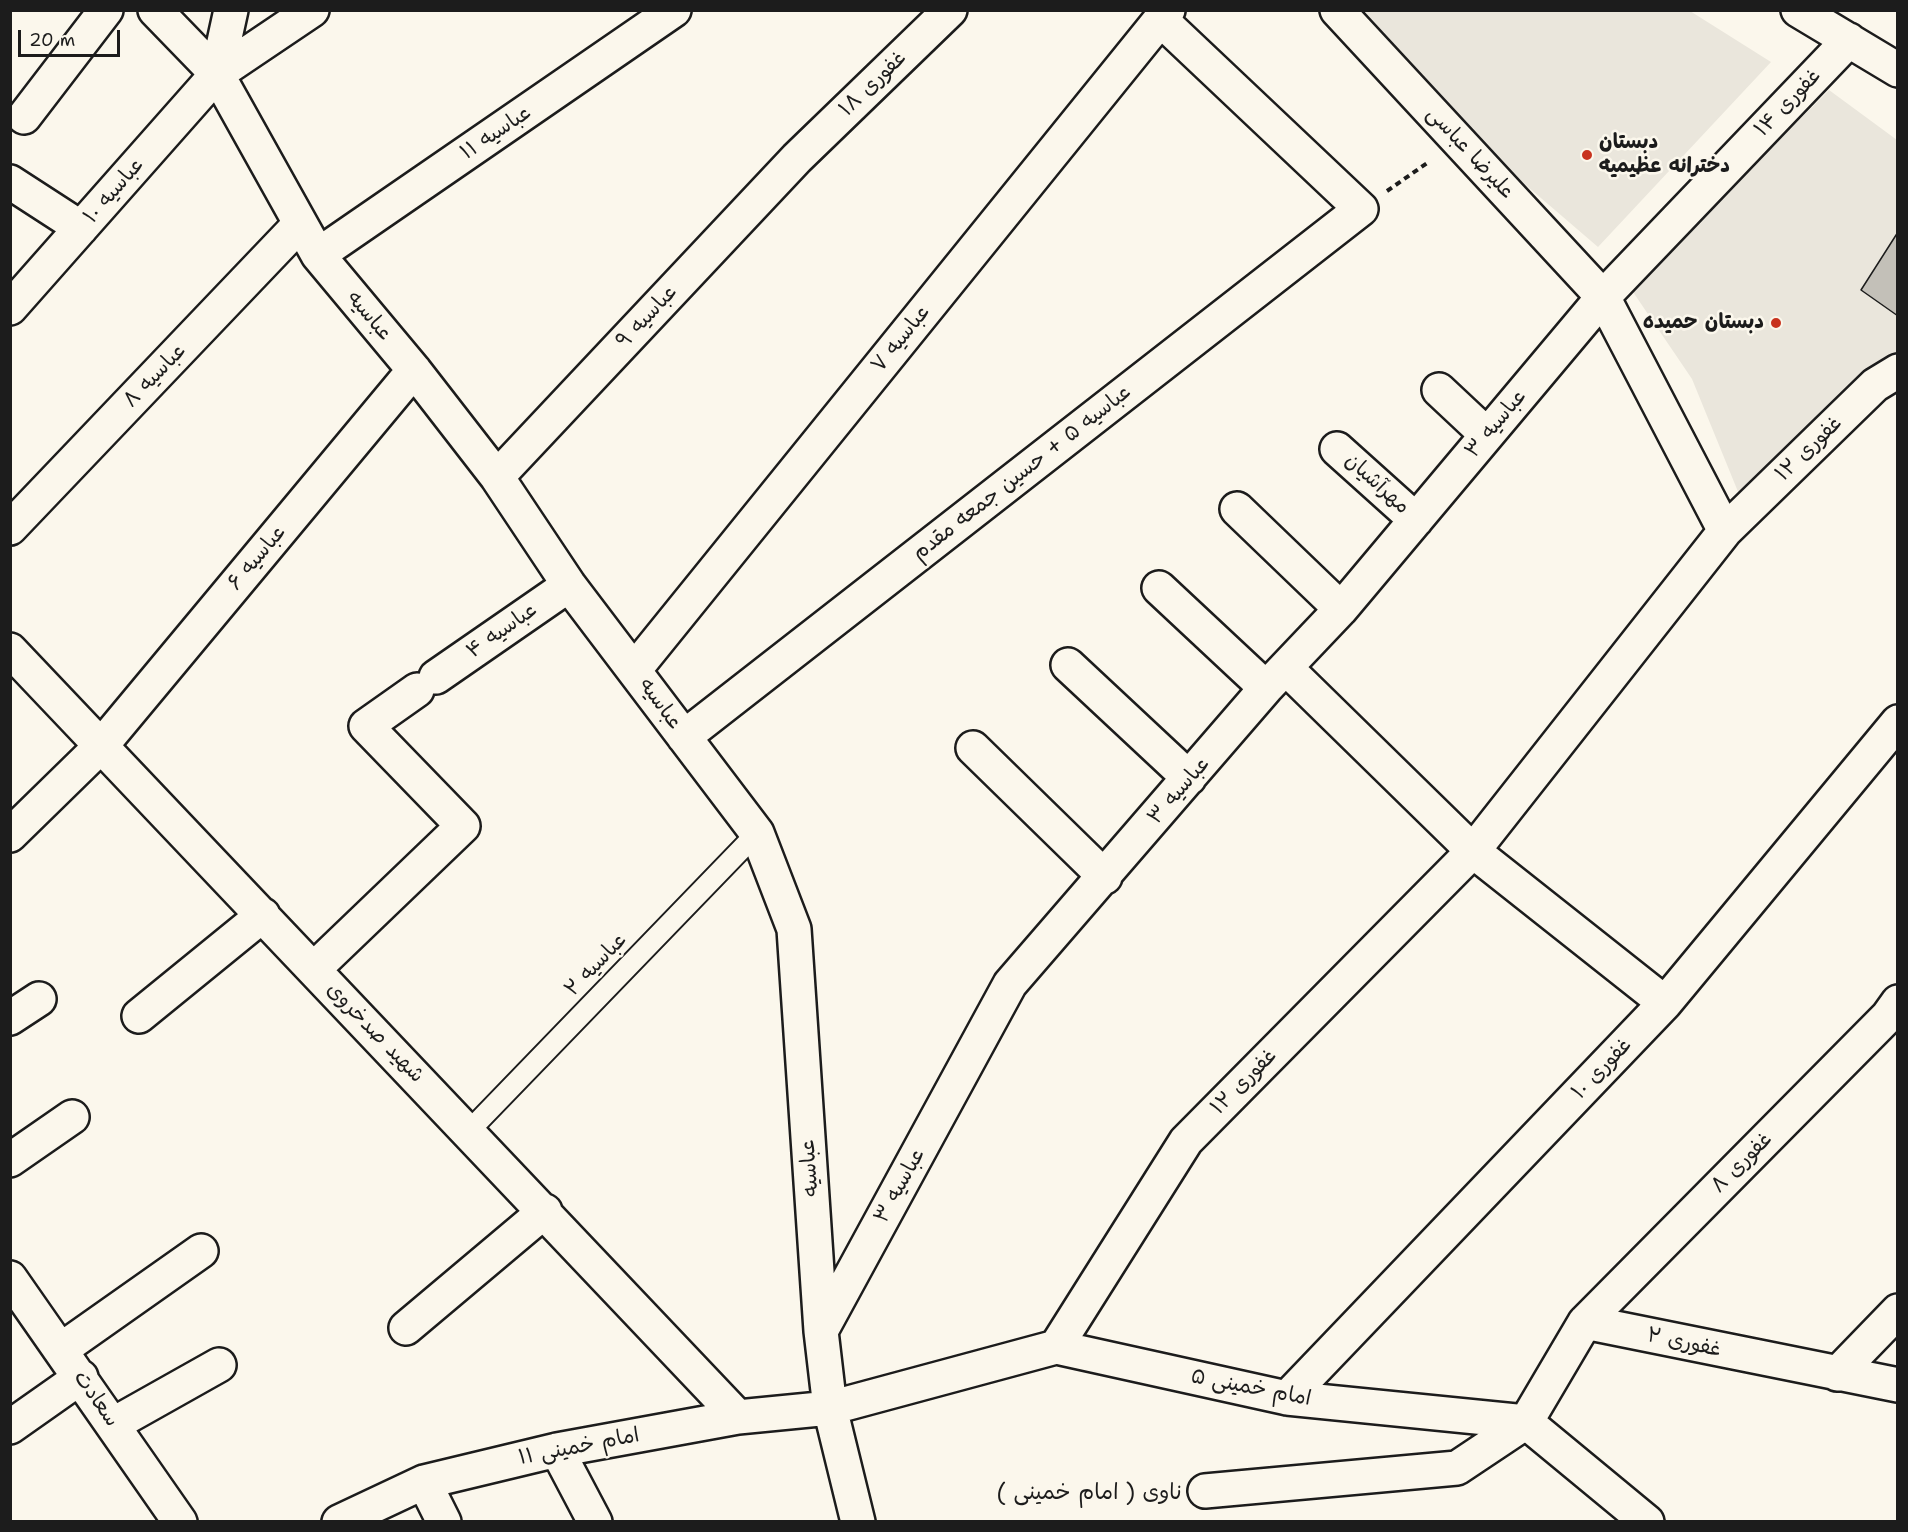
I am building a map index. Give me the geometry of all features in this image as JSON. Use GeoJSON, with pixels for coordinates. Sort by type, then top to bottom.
{"type":"FeatureCollection","features":[{"type":"Feature","properties":{"kind":"street"},"geometry":{"type":"LineString","coordinates":[[24,117],[106,10]]}},
{"type":"Feature","properties":{"kind":"street","name":"عباسیه"},"geometry":{"type":"LineString","coordinates":[[155,10],[217,74],[318,255],[414,370],[497,477],[569,585],[757,833],[794,929],[821,1331],[830,1408],[858,1521]]}},
{"type":"Feature","properties":{"kind":"street"},"geometry":{"type":"LineString","coordinates":[[217,74],[231,10]]}},
{"type":"Feature","properties":{"kind":"street"},"geometry":{"type":"LineString","coordinates":[[217,74],[312,10]]}},
{"type":"Feature","properties":{"kind":"street","name":"عباسیه ۱۱"},"geometry":{"type":"LineString","coordinates":[[318,255],[674,10]]}},
{"type":"Feature","properties":{"kind":"street","name":"غفوری ۱۸"},"geometry":{"type":"LineString","coordinates":[[797,158],[950,10]]}},
{"type":"Feature","properties":{"kind":"street","name":"علیرضا عباسی"},"geometry":{"type":"LineString","coordinates":[[1337,10],[1603,297],[1725,531]]}},
{"type":"Feature","properties":{"kind":"street"},"geometry":{"type":"LineString","coordinates":[[1798,10],[1898,70]]}},
{"type":"Feature","properties":{"kind":"street"},"geometry":{"type":"LineString","coordinates":[[1164,15],[1361,208]]}},
{"type":"Feature","properties":{"kind":"street","name":"عباسیه ۷"},"geometry":{"type":"LineString","coordinates":[[634,669],[1164,15]]}},
{"type":"Feature","properties":{"kind":"street","name":"غفوری ۱۴"},"geometry":{"type":"LineString","coordinates":[[1603,297],[1849,40]]}},
{"type":"Feature","properties":{"kind":"street","name":"عباسیه ۱۰"},"geometry":{"type":"LineString","coordinates":[[10,308],[217,74]]}},
{"type":"Feature","properties":{"kind":"street","name":"عباسیه ۹"},"geometry":{"type":"LineString","coordinates":[[497,477],[797,158]]}},
{"type":"Feature","properties":{"kind":"street"},"geometry":{"type":"LineString","coordinates":[[10,182],[81,228]]}},
{"type":"Feature","properties":{"kind":"street","name":"عباسیه ۵ + حسین جمعه مقدم"},"geometry":{"type":"LineString","coordinates":[[684,737],[1361,208]]}},
{"type":"Feature","properties":{"kind":"street","name":"عباسیه ۸"},"geometry":{"type":"LineString","coordinates":[[10,528],[300,224]]}},
{"type":"Feature","properties":{"kind":"street","name":"عباسیه ۳"},"geometry":{"type":"LineString","coordinates":[[821,1331],[1010,984],[1277,678],[1341,609],[1603,297]]}},
{"type":"Feature","properties":{"kind":"street","name":"عباسیه ۶"},"geometry":{"type":"LineString","coordinates":[[10,835],[101,746],[414,370]]}},
{"type":"Feature","properties":{"kind":"street","name":"غفوری ۱۲"},"geometry":{"type":"LineString","coordinates":[[1056,1347],[1186,1141],[1473,851],[1725,531],[1875,384],[1898,371]]}},
{"type":"Feature","properties":{"kind":"street"},"geometry":{"type":"LineString","coordinates":[[1439,390],[1487,435]]}},
{"type":"Feature","properties":{"kind":"street","name":"مهرآشیان"},"geometry":{"type":"LineString","coordinates":[[1337,449],[1416,520]]}},
{"type":"Feature","properties":{"kind":"street"},"geometry":{"type":"LineString","coordinates":[[1237,509],[1341,609]]}},
{"type":"Feature","properties":{"kind":"street","name":"عباسیه ۴"},"geometry":{"type":"LineString","coordinates":[[314,969],[463,826],[366,726],[569,585]]}},
{"type":"Feature","properties":{"kind":"street"},"geometry":{"type":"LineString","coordinates":[[1159,588],[1277,678],[1473,851],[1665,1003]]}},
{"type":"Feature","properties":{"kind":"street","name":"شهید صدخروی"},"geometry":{"type":"LineString","coordinates":[[10,650],[545,1211],[738,1417]]}},
{"type":"Feature","properties":{"kind":"street"},"geometry":{"type":"LineString","coordinates":[[1068,665],[1189,778]]}},
{"type":"Feature","properties":{"kind":"street","name":"غفوری ۱۰"},"geometry":{"type":"LineString","coordinates":[[1287,1398],[1665,1003],[1898,722]]}},
{"type":"Feature","properties":{"kind":"street"},"geometry":{"type":"LineString","coordinates":[[973,748],[1105,877]]}},
{"type":"Feature","properties":{"kind":"street"},"geometry":{"type":"LineString","coordinates":[[139,1016],[263,915]]}},
{"type":"Feature","properties":{"kind":"street"},"geometry":{"type":"LineString","coordinates":[[10,1018],[39,999]]}},
{"type":"Feature","properties":{"kind":"street","name":"غفوری ۸"},"geometry":{"type":"LineString","coordinates":[[1585,1322],[1894,1015]]}},
{"type":"Feature","properties":{"kind":"street"},"geometry":{"type":"LineString","coordinates":[[10,1160],[72,1117]]}},
{"type":"Feature","properties":{"kind":"street"},"geometry":{"type":"LineString","coordinates":[[406,1328],[545,1211]]}},
{"type":"Feature","properties":{"kind":"street"},"geometry":{"type":"LineString","coordinates":[[62,1349],[201,1251]]}},
{"type":"Feature","properties":{"kind":"street","name":"سعادت"},"geometry":{"type":"LineString","coordinates":[[10,1278],[62,1349],[180,1521]]}},
{"type":"Feature","properties":{"kind":"street"},"geometry":{"type":"LineString","coordinates":[[1837,1374],[1898,1311]]}},
{"type":"Feature","properties":{"kind":"street"},"geometry":{"type":"LineString","coordinates":[[1205,1491],[1457,1468],[1526,1422],[1585,1322]]}},
{"type":"Feature","properties":{"kind":"street","name":"غفوری ۲"},"geometry":{"type":"LineString","coordinates":[[1585,1322],[1898,1385]]}},
{"type":"Feature","properties":{"kind":"street","name":"امام خمینی ۵"},"geometry":{"type":"LineString","coordinates":[[830,1408],[1056,1347],[1287,1398],[1526,1422]]}},
{"type":"Feature","properties":{"kind":"street"},"geometry":{"type":"LineString","coordinates":[[114,1424],[219,1365]]}},
{"type":"Feature","properties":{"kind":"street"},"geometry":{"type":"LineString","coordinates":[[10,1427],[81,1377]]}},
{"type":"Feature","properties":{"kind":"street","name":"امام خمینی ۱۱"},"geometry":{"type":"LineString","coordinates":[[339,1521],[424,1482],[557,1450],[738,1417],[830,1408]]}},
{"type":"Feature","properties":{"kind":"street"},"geometry":{"type":"LineString","coordinates":[[1526,1422],[1647,1521]]}},
{"type":"Feature","properties":{"kind":"street"},"geometry":{"type":"LineString","coordinates":[[557,1450],[595,1521]]}},
{"type":"Feature","properties":{"kind":"street"},"geometry":{"type":"LineString","coordinates":[[424,1482],[444,1521]]}},
{"type":"Feature","properties":{"kind":"lane","name":"عباسیه ۲"},"geometry":{"type":"LineString","coordinates":[[469,1131],[757,833]]}},
{"type":"Feature","properties":{"kind":"path"},"geometry":{"type":"LineString","coordinates":[[1361,208],[1459,140]]}},
{"type":"Feature","properties":{"kind":"shaded area","name":"دبستان دخترانه عظیمیه"},"geometry":{"type":"Polygon","coordinates":[[[1323,11],[1690,11],[1771,62],[1598,247],[1323,11]]]}},
{"type":"Feature","properties":{"kind":"shaded area","name":"دبستان حمیده"},"geometry":{"type":"Polygon","coordinates":[[[1829,90],[1897,140],[1897,358],[1741,499],[1692,379],[1631,289],[1829,90]]]}},
{"type":"Feature","properties":{"kind":"building"},"geometry":{"type":"Polygon","coordinates":[[[1898,232],[1898,316],[1861,290],[1898,232]]]}},
{"type":"Feature","properties":{"kind":"place","name":"دبستان دخترانه عظیمیه"},"geometry":{"type":"Point","coordinates":[1587,155]}},
{"type":"Feature","properties":{"kind":"place","name":"دبستان حمیده"},"geometry":{"type":"Point","coordinates":[1776,323]}},
{"type":"Feature","properties":{"kind":"district","name":"( ناوی ( امام خمینی"},"geometry":{"type":"Point","coordinates":[1089,1493]}}]}
